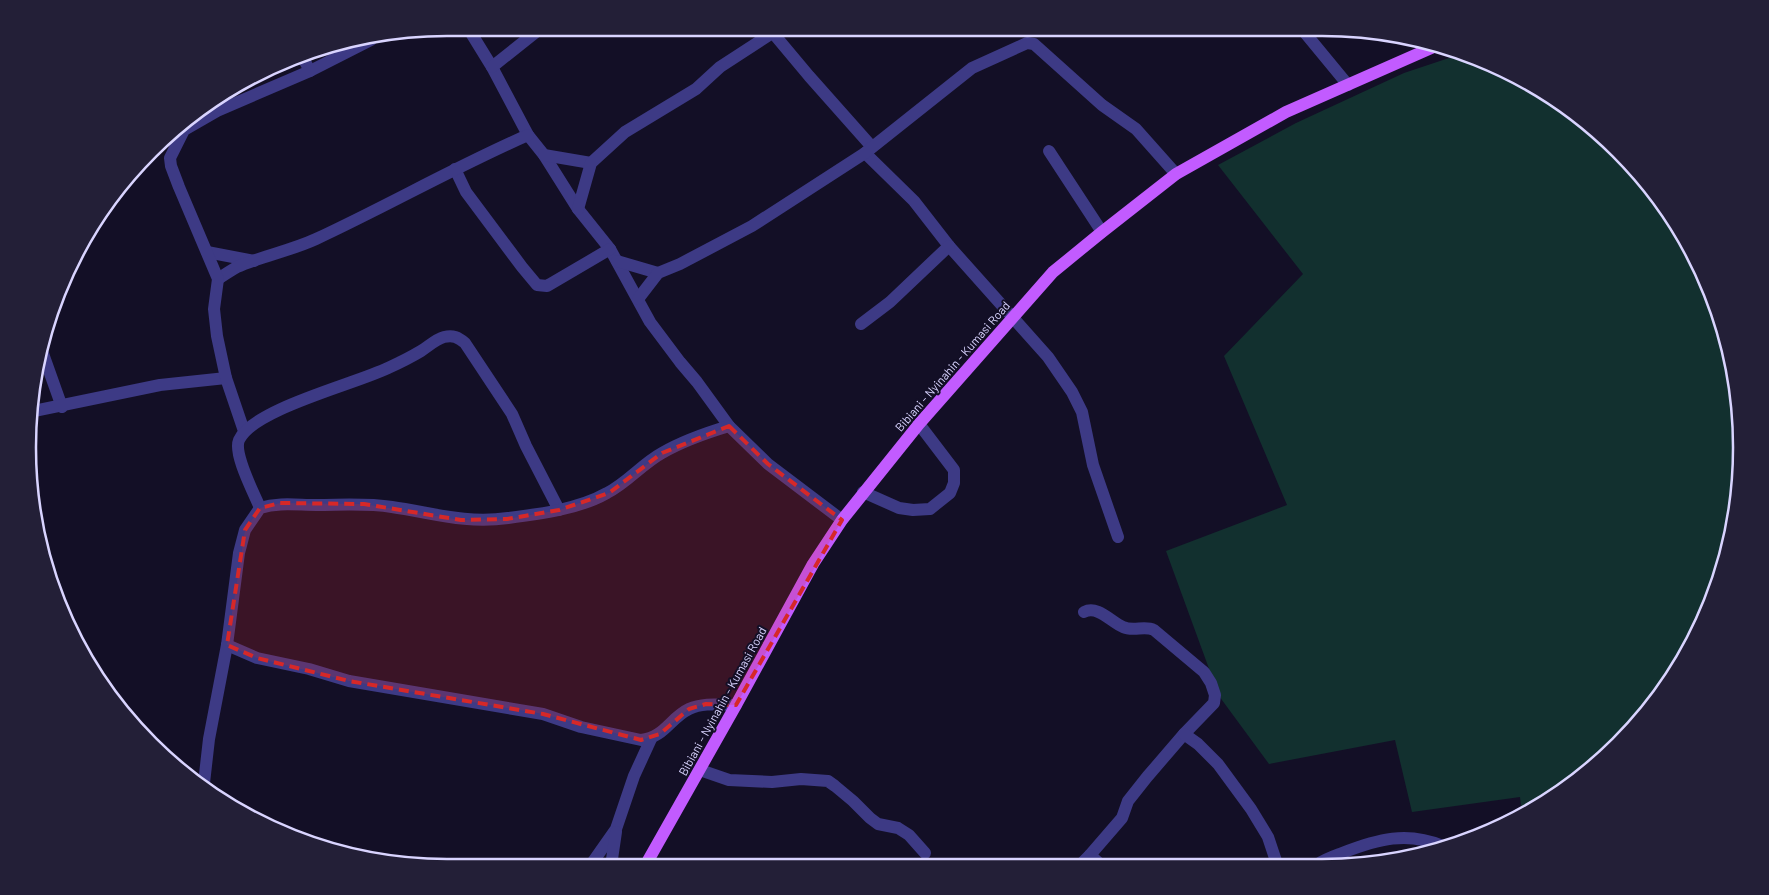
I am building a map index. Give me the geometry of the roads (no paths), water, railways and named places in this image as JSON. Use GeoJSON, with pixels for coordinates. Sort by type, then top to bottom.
{"type":"FeatureCollection","features":[{"type":"Feature","properties":{"kind":"main road","name":"Bibiani - Nyinahin - Kumasi Road"},"geometry":{"type":"LineString","coordinates":[[649,859],[736,706],[813,564],[842,520],[919,424],[1053,272],[1176,174],[1286,112],[1427,50]]}},
{"type":"Feature","properties":{"kind":"street"},"geometry":{"type":"LineString","coordinates":[[473,36],[492,67],[528,135],[544,155],[578,209],[610,249],[650,322],[729,426],[768,464],[842,520]]}},
{"type":"Feature","properties":{"kind":"street"},"geometry":{"type":"LineString","coordinates":[[492,67],[531,36]]}},
{"type":"Feature","properties":{"kind":"street"},"geometry":{"type":"LineString","coordinates":[[578,209],[591,163],[625,132],[696,89],[720,67],[768,36]]}},
{"type":"Feature","properties":{"kind":"street"},"geometry":{"type":"LineString","coordinates":[[781,36],[809,76],[868,150],[914,200],[949,246],[1048,357],[1072,392],[1082,412],[1095,472],[1118,537]]}},
{"type":"Feature","properties":{"kind":"street"},"geometry":{"type":"LineString","coordinates":[[1308,36],[1348,85]]}},
{"type":"Feature","properties":{"kind":"street"},"geometry":{"type":"LineString","coordinates":[[638,299],[658,273],[680,264],[752,226],[868,150],[972,68],[1027,43],[1034,44],[1102,105],[1136,129],[1176,174]]}},
{"type":"Feature","properties":{"kind":"street"},"geometry":{"type":"LineString","coordinates":[[191,126],[217,111],[310,71],[360,46]]}},
{"type":"Feature","properties":{"kind":"street"},"geometry":{"type":"LineString","coordinates":[[305,62],[310,71]]}},
{"type":"Feature","properties":{"kind":"street"},"geometry":{"type":"LineString","coordinates":[[182,133],[170,158],[171,166],[218,280],[214,309],[217,336],[226,378],[244,431]]}},
{"type":"Feature","properties":{"kind":"street"},"geometry":{"type":"LineString","coordinates":[[218,280],[235,268],[281,254],[315,240],[455,169],[528,135]]}},
{"type":"Feature","properties":{"kind":"street"},"geometry":{"type":"LineString","coordinates":[[1049,151],[1102,232]]}},
{"type":"Feature","properties":{"kind":"street"},"geometry":{"type":"LineString","coordinates":[[544,155],[591,163]]}},
{"type":"Feature","properties":{"kind":"street"},"geometry":{"type":"LineString","coordinates":[[455,169],[466,192],[537,285],[548,286],[610,249]]}},
{"type":"Feature","properties":{"kind":"street"},"geometry":{"type":"LineString","coordinates":[[860,324],[890,302],[949,246]]}},
{"type":"Feature","properties":{"kind":"street"},"geometry":{"type":"LineString","coordinates":[[207,252],[254,261]]}},
{"type":"Feature","properties":{"kind":"street"},"geometry":{"type":"LineString","coordinates":[[617,261],[658,273]]}},
{"type":"Feature","properties":{"kind":"street"},"geometry":{"type":"LineString","coordinates":[[260,508],[238,454],[238,442],[244,431],[303,400],[386,369],[441,338],[453,336],[465,343],[512,414],[559,510]]}},
{"type":"Feature","properties":{"kind":"street"},"geometry":{"type":"LineString","coordinates":[[45,361],[62,407]]}},
{"type":"Feature","properties":{"kind":"street"},"geometry":{"type":"LineString","coordinates":[[38,410],[62,407],[160,385],[226,378]]}},
{"type":"Feature","properties":{"kind":"street"},"geometry":{"type":"LineString","coordinates":[[863,492],[899,508],[912,510],[930,509],[950,494],[954,483],[954,470],[919,424]]}},
{"type":"Feature","properties":{"kind":"street"},"geometry":{"type":"LineString","coordinates":[[204,779],[209,739],[227,645],[239,553],[245,530],[260,508],[280,504],[364,504],[393,507],[461,520],[507,519],[559,510],[581,505],[609,493],[662,453],[708,432],[729,426]]}},
{"type":"Feature","properties":{"kind":"street"},"geometry":{"type":"LineString","coordinates":[[1084,612],[1089,610],[1100,613],[1124,628],[1146,627],[1154,630],[1204,672],[1211,682],[1215,695],[1214,703],[1184,734],[1128,801],[1122,818],[1086,859]]}},
{"type":"Feature","properties":{"kind":"street"},"geometry":{"type":"LineString","coordinates":[[227,645],[257,658],[309,669],[349,681],[543,714],[581,727],[641,740],[651,739],[660,734],[675,719],[690,709],[706,704],[736,706]]}},
{"type":"Feature","properties":{"kind":"street"},"geometry":{"type":"LineString","coordinates":[[1184,734],[1198,744],[1218,764],[1251,809],[1268,837],[1275,859]]}},
{"type":"Feature","properties":{"kind":"street"},"geometry":{"type":"LineString","coordinates":[[612,859],[616,829],[634,776],[651,739]]}},
{"type":"Feature","properties":{"kind":"street"},"geometry":{"type":"LineString","coordinates":[[700,770],[729,780],[772,782],[801,779],[828,781],[878,824],[898,828],[909,834],[925,852]]}},
{"type":"Feature","properties":{"kind":"street"},"geometry":{"type":"LineString","coordinates":[[595,859],[616,829]]}},
{"type":"Feature","properties":{"kind":"street"},"geometry":{"type":"LineString","coordinates":[[1330,859],[1385,839],[1405,836],[1428,839],[1436,843]]}},
{"type":"Feature","properties":{"kind":"street"},"geometry":{"type":"LineString","coordinates":[[1090,855],[1094,859]]}}]}
